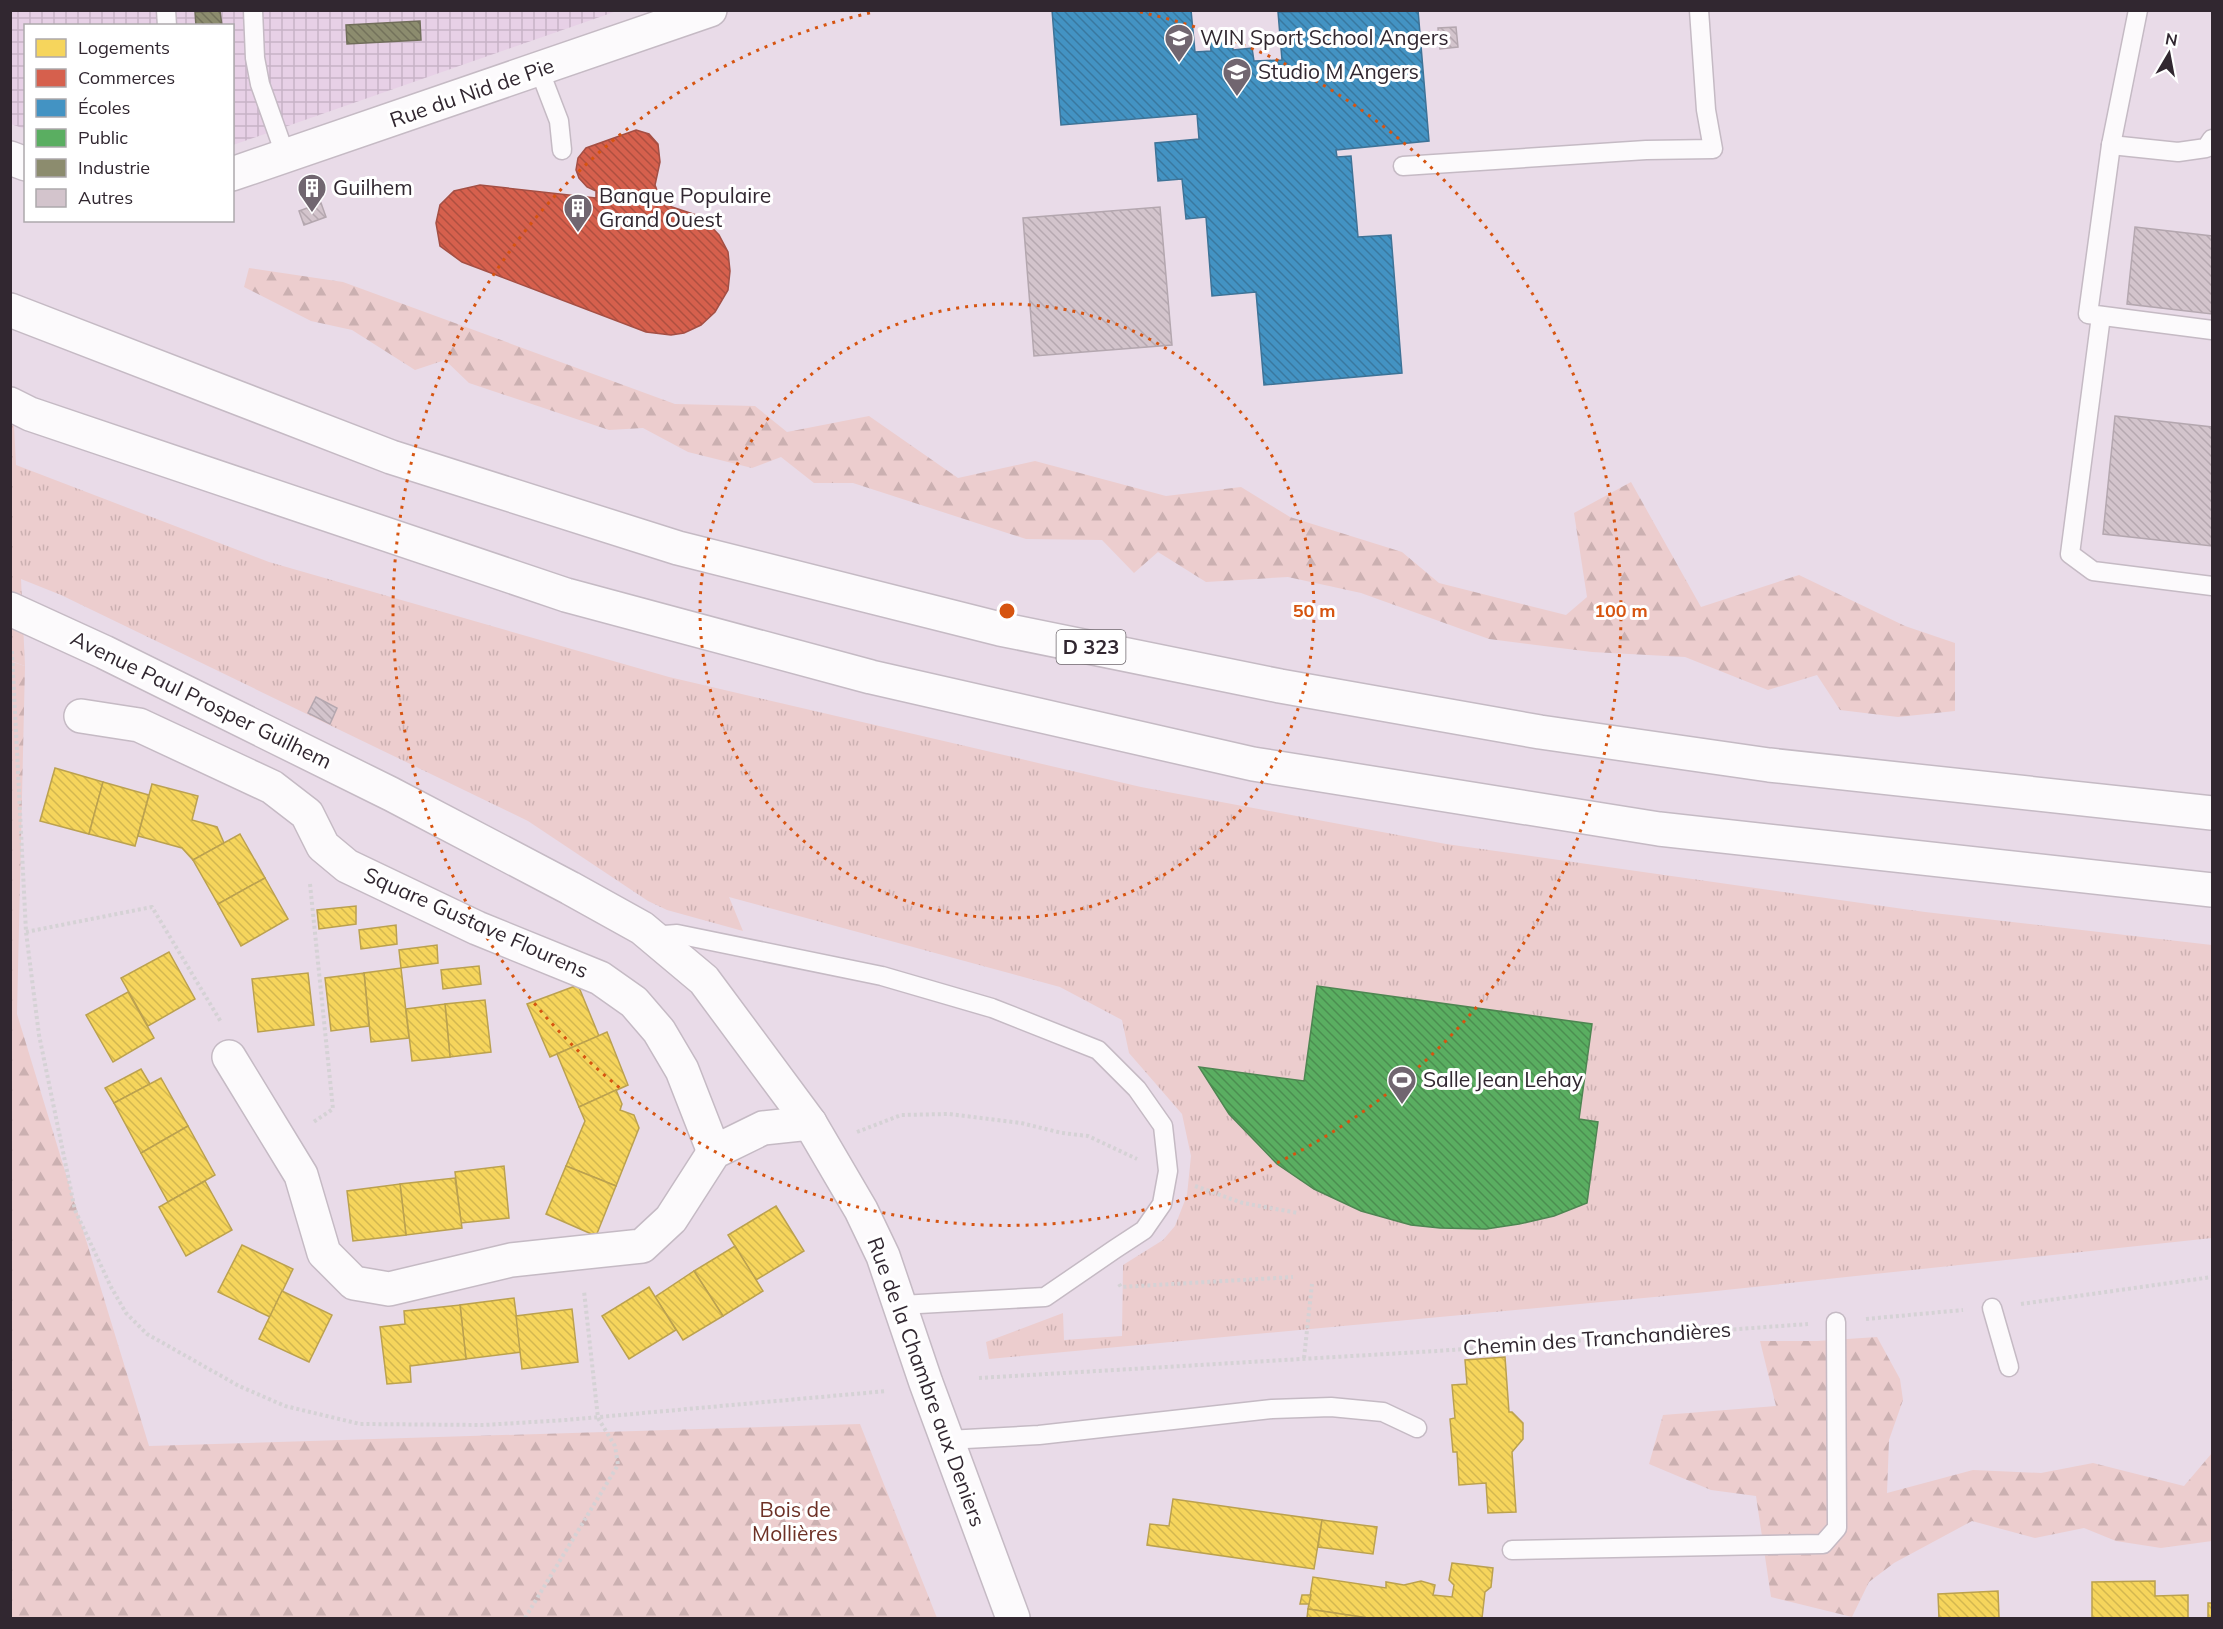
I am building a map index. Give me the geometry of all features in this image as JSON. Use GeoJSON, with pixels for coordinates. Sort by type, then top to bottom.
{"type":"FeatureCollection","features":[{"type":"Feature","properties":{"kind":"main road","name":"Rue du Nid de Pie"},"geometry":{"type":"LineString","coordinates":[[234,173],[710,10]]}},
{"type":"Feature","properties":{"kind":"main road","name":"D 323"},"geometry":{"type":"LineString","coordinates":[[10,310],[391,457],[678,548],[1000,628],[1280,686],[1540,732],[1769,765],[2212,813]]}},
{"type":"Feature","properties":{"kind":"main road"},"geometry":{"type":"LineString","coordinates":[[10,404],[30,414],[566,595],[871,676],[1242,761],[1659,829],[2212,890]]}},
{"type":"Feature","properties":{"kind":"main road","name":"Avenue Paul Prosper Guilhem"},"geometry":{"type":"LineString","coordinates":[[10,609],[104,651],[391,794]]}},
{"type":"Feature","properties":{"kind":"main road","name":"Square Gustave Flourens"},"geometry":{"type":"LineString","coordinates":[[81,716],[139,725],[272,787],[307,813],[323,846],[347,866],[477,928],[600,978],[634,1002],[659,1031],[682,1070],[714,1152]]}},
{"type":"Feature","properties":{"kind":"main road","name":"Rue de la Chambre aux Deniers"},"geometry":{"type":"LineString","coordinates":[[391,794],[581,893],[642,928],[704,980],[810,1123],[861,1210],[883,1256],[947,1440],[1013,1618]]}},
{"type":"Feature","properties":{"kind":"main road"},"geometry":{"type":"LineString","coordinates":[[2165,885],[2212,900]]}},
{"type":"Feature","properties":{"kind":"main road"},"geometry":{"type":"LineString","coordinates":[[229,1057],[301,1174],[324,1253],[354,1283],[389,1289],[511,1260],[642,1246],[671,1219],[714,1152],[763,1128],[810,1123]]}},
{"type":"Feature","properties":{"kind":"lane"},"geometry":{"type":"LineString","coordinates":[[253,10],[255,58],[260,84],[286,157]]}},
{"type":"Feature","properties":{"kind":"lane"},"geometry":{"type":"LineString","coordinates":[[1403,166],[1646,150],[1713,149],[1706,110],[1699,10]]}},
{"type":"Feature","properties":{"kind":"lane"},"geometry":{"type":"LineString","coordinates":[[2138,10],[2111,145],[2088,314],[2212,330]]}},
{"type":"Feature","properties":{"kind":"lane"},"geometry":{"type":"LineString","coordinates":[[539,69],[558,121],[562,150]]}},
{"type":"Feature","properties":{"kind":"lane"},"geometry":{"type":"LineString","coordinates":[[2111,145],[2178,152],[2206,148],[2212,139]]}},
{"type":"Feature","properties":{"kind":"lane"},"geometry":{"type":"LineString","coordinates":[[2101,316],[2070,554],[2093,572],[2212,586]]}},
{"type":"Feature","properties":{"kind":"lane"},"geometry":{"type":"LineString","coordinates":[[652,936],[677,934],[882,976],[992,1008],[1098,1050],[1137,1089],[1163,1126],[1168,1171],[1162,1204],[1144,1230],[1045,1297],[901,1305]]}},
{"type":"Feature","properties":{"kind":"lane"},"geometry":{"type":"LineString","coordinates":[[1992,1308],[2009,1367]]}},
{"type":"Feature","properties":{"kind":"lane"},"geometry":{"type":"LineString","coordinates":[[1512,1550],[1823,1544],[1838,1528],[1836,1322]]}},
{"type":"Feature","properties":{"kind":"lane"},"geometry":{"type":"LineString","coordinates":[[947,1440],[1039,1435],[1272,1409],[1331,1407],[1383,1412],[1417,1428]]}},
{"type":"Feature","properties":{"kind":"path"},"geometry":{"type":"LineString","coordinates":[[281,1144],[333,1109],[308,867],[323,846]]}},
{"type":"Feature","properties":{"kind":"path"},"geometry":{"type":"LineString","coordinates":[[26,932],[152,907],[223,1025],[229,1057]]}},
{"type":"Feature","properties":{"kind":"path"},"geometry":{"type":"LineString","coordinates":[[849,1136],[901,1114],[949,1114],[1021,1123],[1062,1133],[1088,1136],[1168,1171],[1207,1192],[1243,1203],[1298,1213]]}},
{"type":"Feature","properties":{"kind":"path"},"geometry":{"type":"LineString","coordinates":[[525,1618],[618,1465],[615,1446],[598,1418],[580,1253]]}},
{"type":"Feature","properties":{"kind":"path"},"geometry":{"type":"LineString","coordinates":[[1100,1260],[1121,1287],[1293,1277]]}},
{"type":"Feature","properties":{"kind":"path","name":"Chemin des Tranchandières"},"geometry":{"type":"LineString","coordinates":[[979,1378],[1836,1322],[1992,1308],[2212,1277]]}},
{"type":"Feature","properties":{"kind":"path"},"geometry":{"type":"LineString","coordinates":[[1304,1358],[1312,1284]]}},
{"type":"Feature","properties":{"kind":"shaded area"},"geometry":{"type":"Polygon","coordinates":[[[11,11],[617,11],[234,145],[234,24],[24,24],[24,129],[11,124],[11,11]]]}},
{"type":"Feature","properties":{"kind":"green space"},"geometry":{"type":"Polygon","coordinates":[[[249,268],[343,282],[675,404],[755,406],[787,432],[869,416],[958,478],[1035,461],[1166,496],[1241,487],[1290,517],[1402,552],[1439,583],[1566,615],[1587,597],[1574,513],[1631,482],[1701,607],[1799,575],[1905,626],[1955,643],[1955,711],[1898,717],[1840,710],[1817,675],[1768,690],[1685,657],[1592,652],[1489,639],[1361,593],[1288,577],[1206,582],[1158,552],[1134,573],[1102,540],[1026,539],[853,483],[814,483],[781,457],[752,468],[688,452],[643,428],[609,430],[469,383],[445,360],[415,370],[352,330],[311,321],[244,287],[249,268]]]}},
{"type":"Feature","properties":{"kind":"green space"},"geometry":{"type":"Polygon","coordinates":[[[10,347],[16,465],[269,562],[669,677],[1141,787],[1446,844],[1925,912],[2212,945],[2212,1238],[1697,1293],[989,1359],[986,1342],[1063,1313],[1064,1340],[1122,1336],[1123,1265],[1163,1240],[1175,1226],[1187,1195],[1191,1156],[1182,1114],[1129,1053],[1122,1020],[1060,987],[729,897],[743,931],[667,910],[648,901],[528,821],[61,595],[21,579],[25,666],[11,661],[10,347]]]}},
{"type":"Feature","properties":{"kind":"green space","name":"Bois de Mollières"},"geometry":{"type":"Polygon","coordinates":[[[10,661],[25,666],[17,1014],[149,1446],[860,1424],[937,1618],[11,1618],[10,661]]]}},
{"type":"Feature","properties":{"kind":"green space"},"geometry":{"type":"Polygon","coordinates":[[[1877,1337],[1900,1379],[1903,1400],[1889,1440],[1887,1493],[1973,1470],[2041,1473],[2093,1463],[2184,1486],[2212,1453],[2212,1541],[2161,1548],[2116,1541],[2084,1528],[2035,1538],[1972,1521],[1894,1563],[1869,1582],[1852,1617],[1771,1597],[1756,1496],[1711,1490],[1649,1464],[1663,1415],[1776,1406],[1760,1341],[1817,1341],[1877,1337]]]}},
{"type":"Feature","properties":{"kind":"building: Logements"},"geometry":{"type":"Polygon","coordinates":[[[55,768],[103,782],[89,834],[40,821],[55,768]]]}},
{"type":"Feature","properties":{"kind":"building: Logements"},"geometry":{"type":"Polygon","coordinates":[[[103,782],[149,795],[135,846],[89,834],[103,782]]]}},
{"type":"Feature","properties":{"kind":"building: Logements"},"geometry":{"type":"Polygon","coordinates":[[[152,784],[198,796],[192,820],[217,827],[224,843],[193,860],[182,848],[138,836],[152,784]]]}},
{"type":"Feature","properties":{"kind":"building: Logements"},"geometry":{"type":"Polygon","coordinates":[[[240,834],[265,878],[218,904],[193,860],[240,834]]]}},
{"type":"Feature","properties":{"kind":"building: Logements"},"geometry":{"type":"Polygon","coordinates":[[[265,878],[288,919],[241,946],[218,904],[265,878]]]}},
{"type":"Feature","properties":{"kind":"building: Logements"},"geometry":{"type":"Polygon","coordinates":[[[356,906],[356,924],[319,929],[317,910],[356,906]]]}},
{"type":"Feature","properties":{"kind":"building: Logements"},"geometry":{"type":"Polygon","coordinates":[[[396,925],[397,944],[361,949],[359,930],[396,925]]]}},
{"type":"Feature","properties":{"kind":"building: Logements"},"geometry":{"type":"Polygon","coordinates":[[[437,945],[438,963],[401,968],[399,950],[437,945]]]}},
{"type":"Feature","properties":{"kind":"building: Logements"},"geometry":{"type":"Polygon","coordinates":[[[169,952],[195,999],[148,1026],[121,978],[169,952]]]}},
{"type":"Feature","properties":{"kind":"building: Logements"},"geometry":{"type":"Polygon","coordinates":[[[479,966],[481,984],[443,989],[441,970],[479,966]]]}},
{"type":"Feature","properties":{"kind":"building: Logements"},"geometry":{"type":"Polygon","coordinates":[[[401,968],[409,1038],[371,1042],[364,973],[401,968]]]}},
{"type":"Feature","properties":{"kind":"building: Logements"},"geometry":{"type":"Polygon","coordinates":[[[308,973],[314,1025],[258,1032],[252,979],[308,973]]]}},
{"type":"Feature","properties":{"kind":"building: Logements"},"geometry":{"type":"Polygon","coordinates":[[[364,973],[369,1026],[331,1031],[325,978],[364,973]]]}},
{"type":"Feature","properties":{"kind":"building: Logements"},"geometry":{"type":"Polygon","coordinates":[[[578,985],[599,1036],[550,1057],[527,1004],[578,985]]]}},
{"type":"Feature","properties":{"kind":"building: Logements"},"geometry":{"type":"Polygon","coordinates":[[[128,992],[154,1038],[113,1062],[86,1015],[128,992]]]}},
{"type":"Feature","properties":{"kind":"building: Logements"},"geometry":{"type":"Polygon","coordinates":[[[485,1000],[491,1052],[450,1057],[445,1004],[485,1000]]]}},
{"type":"Feature","properties":{"kind":"building: Logements"},"geometry":{"type":"Polygon","coordinates":[[[445,1004],[450,1057],[412,1061],[406,1009],[445,1004]]]}},
{"type":"Feature","properties":{"kind":"building: Logements"},"geometry":{"type":"Polygon","coordinates":[[[607,1032],[628,1085],[579,1107],[557,1054],[607,1032]]]}},
{"type":"Feature","properties":{"kind":"building: Logements"},"geometry":{"type":"Polygon","coordinates":[[[141,1069],[150,1084],[114,1103],[105,1088],[141,1069]]]}},
{"type":"Feature","properties":{"kind":"building: Logements"},"geometry":{"type":"Polygon","coordinates":[[[161,1078],[188,1126],[141,1153],[114,1103],[161,1078]]]}},
{"type":"Feature","properties":{"kind":"building: Logements"},"geometry":{"type":"Polygon","coordinates":[[[616,1090],[622,1104],[620,1110],[634,1115],[639,1128],[616,1186],[566,1166],[585,1121],[579,1107],[616,1090]]]}},
{"type":"Feature","properties":{"kind":"building: Logements"},"geometry":{"type":"Polygon","coordinates":[[[188,1126],[215,1175],[168,1202],[141,1153],[188,1126]]]}},
{"type":"Feature","properties":{"kind":"building: Logements"},"geometry":{"type":"Polygon","coordinates":[[[504,1166],[509,1218],[461,1223],[455,1172],[504,1166]]]}},
{"type":"Feature","properties":{"kind":"building: Logements"},"geometry":{"type":"Polygon","coordinates":[[[566,1166],[616,1186],[596,1236],[546,1214],[566,1166]]]}},
{"type":"Feature","properties":{"kind":"building: Logements"},"geometry":{"type":"Polygon","coordinates":[[[455,1178],[462,1228],[406,1235],[400,1184],[455,1178]]]}},
{"type":"Feature","properties":{"kind":"building: Logements"},"geometry":{"type":"Polygon","coordinates":[[[205,1181],[232,1230],[186,1256],[159,1207],[205,1181]]]}},
{"type":"Feature","properties":{"kind":"building: Logements"},"geometry":{"type":"Polygon","coordinates":[[[400,1184],[406,1235],[353,1241],[347,1191],[400,1184]]]}},
{"type":"Feature","properties":{"kind":"building: Logements"},"geometry":{"type":"Polygon","coordinates":[[[776,1206],[804,1251],[756,1280],[728,1235],[776,1206]]]}},
{"type":"Feature","properties":{"kind":"building: Logements"},"geometry":{"type":"Polygon","coordinates":[[[242,1245],[293,1269],[270,1317],[218,1292],[242,1245]]]}},
{"type":"Feature","properties":{"kind":"building: Logements"},"geometry":{"type":"Polygon","coordinates":[[[735,1246],[763,1291],[723,1316],[694,1271],[735,1246]]]}},
{"type":"Feature","properties":{"kind":"building: Logements"},"geometry":{"type":"Polygon","coordinates":[[[694,1271],[723,1316],[683,1340],[655,1297],[694,1271]]]}},
{"type":"Feature","properties":{"kind":"building: Logements"},"geometry":{"type":"Polygon","coordinates":[[[649,1287],[676,1330],[629,1359],[602,1316],[649,1287]]]}},
{"type":"Feature","properties":{"kind":"building: Logements"},"geometry":{"type":"Polygon","coordinates":[[[282,1291],[332,1315],[309,1362],[259,1339],[282,1291]]]}},
{"type":"Feature","properties":{"kind":"building: Logements"},"geometry":{"type":"Polygon","coordinates":[[[514,1298],[521,1352],[466,1359],[460,1305],[514,1298]]]}},
{"type":"Feature","properties":{"kind":"building: Logements"},"geometry":{"type":"Polygon","coordinates":[[[460,1305],[466,1359],[410,1366],[411,1382],[387,1384],[380,1327],[405,1324],[404,1311],[460,1305]]]}},
{"type":"Feature","properties":{"kind":"building: Logements"},"geometry":{"type":"Polygon","coordinates":[[[572,1309],[578,1362],[522,1369],[516,1316],[572,1309]]]}},
{"type":"Feature","properties":{"kind":"building: Logements"},"geometry":{"type":"Polygon","coordinates":[[[1505,1357],[1509,1412],[1512,1412],[1523,1423],[1523,1439],[1512,1452],[1516,1512],[1488,1513],[1486,1483],[1459,1485],[1457,1452],[1453,1452],[1450,1419],[1455,1418],[1452,1385],[1467,1384],[1465,1360],[1505,1357]]]}},
{"type":"Feature","properties":{"kind":"building: Logements"},"geometry":{"type":"Polygon","coordinates":[[[1173,1499],[1322,1520],[1314,1569],[1147,1545],[1150,1524],[1169,1526],[1173,1499]]]}},
{"type":"Feature","properties":{"kind":"building: Logements"},"geometry":{"type":"Polygon","coordinates":[[[1322,1520],[1377,1527],[1373,1554],[1318,1547],[1322,1520]]]}},
{"type":"Feature","properties":{"kind":"building: Logements"},"geometry":{"type":"Polygon","coordinates":[[[1452,1563],[1493,1568],[1491,1587],[1485,1592],[1482,1618],[1368,1618],[1308,1609],[1313,1577],[1386,1588],[1386,1582],[1404,1585],[1421,1581],[1435,1585],[1433,1595],[1452,1597],[1454,1585],[1449,1580],[1452,1563]]]}},
{"type":"Feature","properties":{"kind":"building: Logements"},"geometry":{"type":"Polygon","coordinates":[[[2155,1581],[2155,1596],[2188,1595],[2188,1618],[2092,1618],[2092,1582],[2155,1581]]]}},
{"type":"Feature","properties":{"kind":"building: Logements"},"geometry":{"type":"Polygon","coordinates":[[[1998,1591],[1999,1618],[1939,1618],[1938,1594],[1998,1591]]]}},
{"type":"Feature","properties":{"kind":"building: Logements"},"geometry":{"type":"Polygon","coordinates":[[[1302,1595],[1311,1595],[1309,1604],[1300,1604],[1302,1595]]]}},
{"type":"Feature","properties":{"kind":"building: Logements"},"geometry":{"type":"Polygon","coordinates":[[[2208,1603],[2212,1603],[2212,1618],[2208,1618],[2208,1603]]]}},
{"type":"Feature","properties":{"kind":"building: Logements"},"geometry":{"type":"Polygon","coordinates":[[[1308,1609],[1368,1618],[1307,1618],[1308,1609]]]}},
{"type":"Feature","properties":{"kind":"building: Commerces","name":"Banque Populaire Grand Ouest"},"geometry":{"type":"Polygon","coordinates":[[[636,130],[649,134],[658,144],[660,162],[655,185],[660,198],[672,207],[702,217],[719,235],[728,252],[730,271],[728,290],[715,312],[701,325],[684,333],[671,335],[646,332],[462,262],[440,246],[436,223],[440,205],[454,191],[480,185],[596,198],[596,191],[587,187],[579,178],[576,170],[578,158],[586,148],[636,130]]]}},
{"type":"Feature","properties":{"kind":"building: Écoles"},"geometry":{"type":"Polygon","coordinates":[[[1052,10],[1191,10],[1195,52],[1211,51],[1210,39],[1232,36],[1233,50],[1252,48],[1254,61],[1282,60],[1278,12],[1418,10],[1429,141],[1336,150],[1337,157],[1351,156],[1358,237],[1391,235],[1402,373],[1264,385],[1256,292],[1212,296],[1206,217],[1186,219],[1182,179],[1158,181],[1155,143],[1199,139],[1197,114],[1061,125],[1052,10]]]}},
{"type":"Feature","properties":{"kind":"building: Public","name":"Salle Jean Lehay"},"geometry":{"type":"Polygon","coordinates":[[[1317,986],[1592,1024],[1579,1119],[1598,1122],[1587,1203],[1554,1216],[1486,1229],[1411,1225],[1361,1211],[1314,1189],[1277,1164],[1229,1114],[1199,1067],[1304,1081],[1317,986]]]}},
{"type":"Feature","properties":{"kind":"building: Industrie"},"geometry":{"type":"Polygon","coordinates":[[[220,11],[222,24],[196,24],[195,12],[220,11]]]}},
{"type":"Feature","properties":{"kind":"building: Industrie"},"geometry":{"type":"Polygon","coordinates":[[[420,21],[421,40],[347,44],[346,25],[420,21]]]}},
{"type":"Feature","properties":{"kind":"building: Autres"},"geometry":{"type":"Polygon","coordinates":[[[1456,27],[1458,47],[1440,49],[1438,28],[1456,27]]]}},
{"type":"Feature","properties":{"kind":"building: Autres","name":"Guilhem"},"geometry":{"type":"Polygon","coordinates":[[[321,203],[326,217],[304,225],[299,211],[321,203]]]}},
{"type":"Feature","properties":{"kind":"building: Autres"},"geometry":{"type":"Polygon","coordinates":[[[1160,207],[1172,345],[1034,356],[1023,218],[1160,207]]]}},
{"type":"Feature","properties":{"kind":"building: Autres"},"geometry":{"type":"Polygon","coordinates":[[[2135,227],[2212,236],[2212,314],[2127,304],[2135,227]]]}},
{"type":"Feature","properties":{"kind":"building: Autres"},"geometry":{"type":"Polygon","coordinates":[[[2115,416],[2212,427],[2212,546],[2103,534],[2115,416]]]}},
{"type":"Feature","properties":{"kind":"building: Autres"},"geometry":{"type":"Polygon","coordinates":[[[316,697],[337,708],[330,724],[308,713],[316,697]]]}},
{"type":"Feature","properties":{"kind":"place","name":"WIN Sport School Angers"},"geometry":{"type":"Point","coordinates":[1179,64]}},
{"type":"Feature","properties":{"kind":"place","name":"Studio M Angers"},"geometry":{"type":"Point","coordinates":[1237,98]}},
{"type":"Feature","properties":{"kind":"place","name":"Guilhem"},"geometry":{"type":"Point","coordinates":[312,214]}},
{"type":"Feature","properties":{"kind":"place","name":"Banque Populaire Grand Ouest"},"geometry":{"type":"Point","coordinates":[578,234]}},
{"type":"Feature","properties":{"kind":"place","name":"Salle Jean Lehay"},"geometry":{"type":"Point","coordinates":[1402,1106]}}]}
